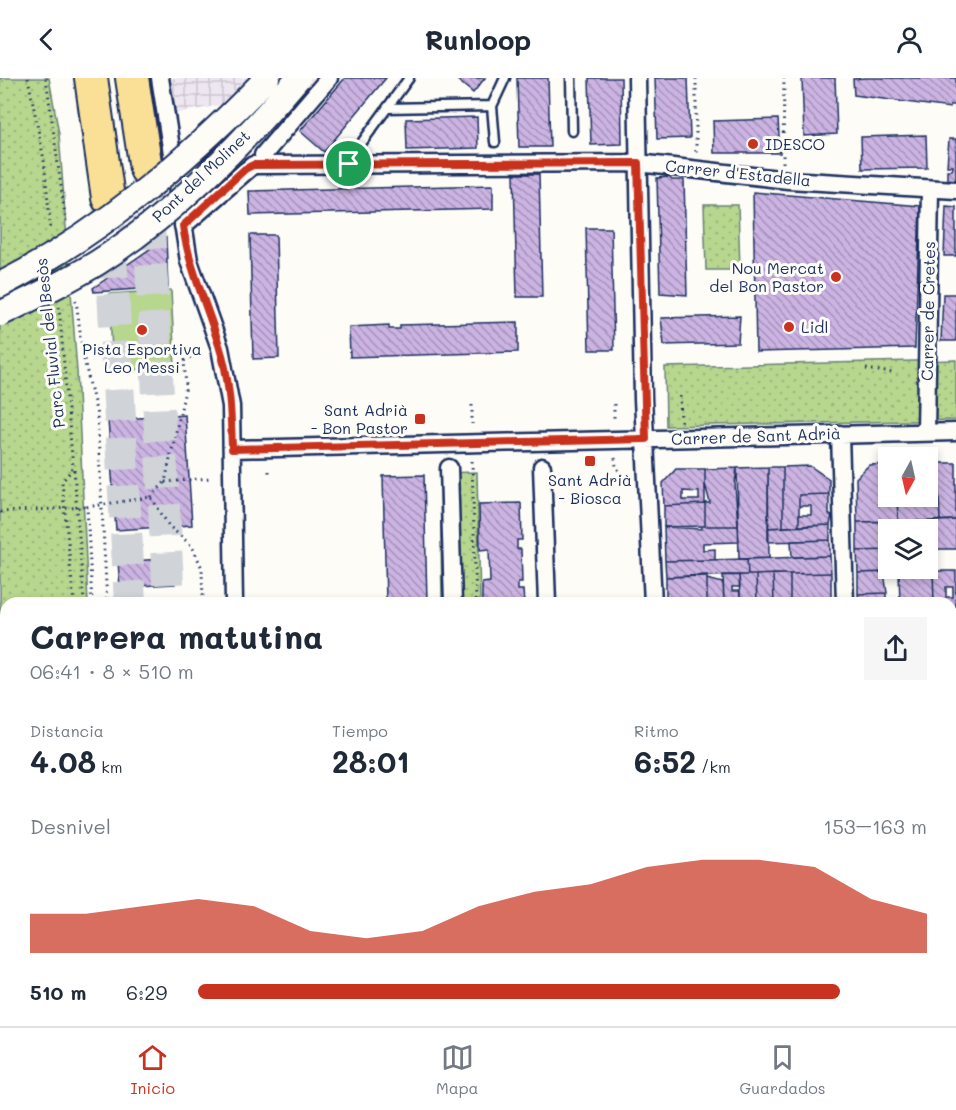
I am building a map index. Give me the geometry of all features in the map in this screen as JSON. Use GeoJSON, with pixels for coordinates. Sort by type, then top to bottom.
{"type":"FeatureCollection","features":[{"type":"Feature","properties":{"kind":"highway"},"geometry":{"type":"LineString","coordinates":[[91,78],[108,198]]}},
{"type":"Feature","properties":{"kind":"highway"},"geometry":{"type":"LineString","coordinates":[[132,78],[146,169]]}},
{"type":"Feature","properties":{"kind":"street"},"geometry":{"type":"LineString","coordinates":[[160,78],[189,261],[220,348],[231,406],[234,597]]}},
{"type":"Feature","properties":{"kind":"street","name":"Pont del Molinet"},"geometry":{"type":"LineString","coordinates":[[0,285],[43,263],[112,217],[175,166],[267,78]]}},
{"type":"Feature","properties":{"kind":"street","name":"Pont del Molinet"},"geometry":{"type":"LineString","coordinates":[[0,314],[98,262],[165,212],[270,112],[298,78]]}},
{"type":"Feature","properties":{"kind":"street"},"geometry":{"type":"LineString","coordinates":[[263,155],[329,78]]}},
{"type":"Feature","properties":{"kind":"street"},"geometry":{"type":"LineString","coordinates":[[637,78],[646,439],[653,597]]}},
{"type":"Feature","properties":{"kind":"street","name":"Carrer d'Estadella"},"geometry":{"type":"LineString","coordinates":[[183,226],[253,165],[638,163],[788,180],[956,190]]}},
{"type":"Feature","properties":{"kind":"street","name":"Carrer de Cretes"},"geometry":{"type":"LineString","coordinates":[[926,432],[930,189]]}},
{"type":"Feature","properties":{"kind":"street","name":"Carrer de Sant Adrià"},"geometry":{"type":"LineString","coordinates":[[232,449],[956,432]]}},
{"type":"Feature","properties":{"kind":"street"},"geometry":{"type":"LineString","coordinates":[[840,434],[845,597]]}},
{"type":"Feature","properties":{"kind":"street"},"geometry":{"type":"LineString","coordinates":[[542,467],[546,597]]}},
{"type":"Feature","properties":{"kind":"street"},"geometry":{"type":"LineString","coordinates":[[449,468],[453,597]]}},
{"type":"Feature","properties":{"kind":"lane"},"geometry":{"type":"LineString","coordinates":[[363,141],[410,78]]}},
{"type":"Feature","properties":{"kind":"lane"},"geometry":{"type":"LineString","coordinates":[[495,142],[492,106],[505,78]]}},
{"type":"Feature","properties":{"kind":"lane"},"geometry":{"type":"LineString","coordinates":[[571,78],[572,131]]}},
{"type":"Feature","properties":{"kind":"lane"},"geometry":{"type":"LineString","coordinates":[[387,108],[492,106]]}},
{"type":"Feature","properties":{"kind":"path","name":"Parc Fluvial del Besòs"},"geometry":{"type":"LineString","coordinates":[[28,78],[44,160],[52,243]]}},
{"type":"Feature","properties":{"kind":"path"},"geometry":{"type":"LineString","coordinates":[[46,78],[67,231]]}},
{"type":"Feature","properties":{"kind":"path"},"geometry":{"type":"LineString","coordinates":[[696,78],[696,158]]}},
{"type":"Feature","properties":{"kind":"path"},"geometry":{"type":"LineString","coordinates":[[783,171],[784,78]]}},
{"type":"Feature","properties":{"kind":"path"},"geometry":{"type":"LineString","coordinates":[[74,289],[83,355],[97,415],[107,597]]}},
{"type":"Feature","properties":{"kind":"path","name":"Parc Fluvial del Besòs"},"geometry":{"type":"LineString","coordinates":[[59,301],[74,468],[62,482],[73,597]]}},
{"type":"Feature","properties":{"kind":"path"},"geometry":{"type":"LineString","coordinates":[[0,512],[87,507],[151,496],[165,482],[186,386],[184,361],[203,349]]}},
{"type":"Feature","properties":{"kind":"path"},"geometry":{"type":"LineString","coordinates":[[866,369],[893,373]]}},
{"type":"Feature","properties":{"kind":"path","name":"Carrer de Sant Adrià"},"geometry":{"type":"LineString","coordinates":[[680,396],[681,424]]}},
{"type":"Feature","properties":{"kind":"path"},"geometry":{"type":"LineString","coordinates":[[614,404],[614,421]]}},
{"type":"Feature","properties":{"kind":"path"},"geometry":{"type":"LineString","coordinates":[[472,405],[472,424]]}},
{"type":"Feature","properties":{"kind":"path"},"geometry":{"type":"LineString","coordinates":[[615,453],[616,467],[621,474]]}},
{"type":"Feature","properties":{"kind":"path"},"geometry":{"type":"LineString","coordinates":[[472,456],[476,597]]}},
{"type":"Feature","properties":{"kind":"path"},"geometry":{"type":"LineString","coordinates":[[74,468],[84,597]]}},
{"type":"Feature","properties":{"kind":"path"},"geometry":{"type":"LineString","coordinates":[[165,482],[210,478]]}},
{"type":"Feature","properties":{"kind":"path"},"geometry":{"type":"LineString","coordinates":[[151,496],[169,526],[192,546],[202,567],[203,597]]}},
{"type":"Feature","properties":{"kind":"path"},"geometry":{"type":"LineString","coordinates":[[87,507],[92,597]]}},
{"type":"Feature","properties":{"kind":"shaded area"},"geometry":{"type":"Polygon","coordinates":[[[160,78],[317,78],[308,88],[168,115],[160,78]]]}},
{"type":"Feature","properties":{"kind":"green space"},"geometry":{"type":"Polygon","coordinates":[[[0,78],[49,78],[59,134],[77,371],[88,597],[0,597],[0,78]]]}},
{"type":"Feature","properties":{"kind":"green space"},"geometry":{"type":"Polygon","coordinates":[[[704,205],[738,205],[740,270],[706,270],[704,205]]]}},
{"type":"Feature","properties":{"kind":"green space","name":"Pista Esportiva Leo Messi"},"geometry":{"type":"Polygon","coordinates":[[[171,290],[175,367],[113,371],[109,294],[171,290]]]}},
{"type":"Feature","properties":{"kind":"green space"},"geometry":{"type":"Polygon","coordinates":[[[956,360],[956,420],[666,426],[665,367],[956,360]]]}},
{"type":"Feature","properties":{"kind":"green space"},"geometry":{"type":"Polygon","coordinates":[[[477,472],[480,597],[442,597],[440,473],[477,472]]]}},
{"type":"Feature","properties":{"kind":"building"},"geometry":{"type":"Polygon","coordinates":[[[345,78],[386,78],[324,152],[300,131],[345,78]]]}},
{"type":"Feature","properties":{"kind":"building"},"geometry":{"type":"Polygon","coordinates":[[[455,78],[485,78],[473,93],[455,78]]]}},
{"type":"Feature","properties":{"kind":"building"},"geometry":{"type":"Polygon","coordinates":[[[517,78],[548,78],[550,147],[519,147],[517,78]]]}},
{"type":"Feature","properties":{"kind":"building"},"geometry":{"type":"Polygon","coordinates":[[[589,78],[621,78],[622,144],[591,145],[589,78]]]}},
{"type":"Feature","properties":{"kind":"building"},"geometry":{"type":"Polygon","coordinates":[[[655,78],[688,78],[690,138],[657,139],[655,78]]]}},
{"type":"Feature","properties":{"kind":"building"},"geometry":{"type":"Polygon","coordinates":[[[802,78],[835,78],[837,134],[804,136],[802,78]]]}},
{"type":"Feature","properties":{"kind":"building"},"geometry":{"type":"Polygon","coordinates":[[[956,78],[956,105],[950,105],[950,108],[854,95],[853,79],[956,78]]]}},
{"type":"Feature","properties":{"kind":"building"},"geometry":{"type":"Polygon","coordinates":[[[477,117],[478,148],[407,150],[406,119],[477,117]]]}},
{"type":"Feature","properties":{"kind":"building"},"geometry":{"type":"Polygon","coordinates":[[[778,119],[780,153],[714,153],[713,121],[778,119]]]}},
{"type":"Feature","properties":{"kind":"building"},"geometry":{"type":"Polygon","coordinates":[[[926,135],[927,168],[862,169],[861,137],[926,135]]]}},
{"type":"Feature","properties":{"kind":"building"},"geometry":{"type":"Polygon","coordinates":[[[949,139],[956,139],[956,180],[947,179],[947,170],[952,170],[953,166],[947,166],[949,139]]]}},
{"type":"Feature","properties":{"kind":"building"},"geometry":{"type":"Polygon","coordinates":[[[514,174],[539,174],[542,297],[517,297],[514,174]]]}},
{"type":"Feature","properties":{"kind":"building"},"geometry":{"type":"Polygon","coordinates":[[[669,177],[672,180],[684,180],[687,295],[660,293],[657,178],[669,177]]]}},
{"type":"Feature","properties":{"kind":"building"},"geometry":{"type":"Polygon","coordinates":[[[493,185],[493,209],[250,215],[249,191],[493,185]]]}},
{"type":"Feature","properties":{"kind":"building","name":"Nou Mercat del Bon Pastor"},"geometry":{"type":"Polygon","coordinates":[[[753,192],[920,206],[915,348],[756,352],[753,192]]]}},
{"type":"Feature","properties":{"kind":"building"},"geometry":{"type":"Polygon","coordinates":[[[946,206],[956,207],[956,256],[944,256],[946,206]]]}},
{"type":"Feature","properties":{"kind":"building"},"geometry":{"type":"Polygon","coordinates":[[[586,228],[611,228],[614,350],[589,350],[586,228]]]}},
{"type":"Feature","properties":{"kind":"building"},"geometry":{"type":"Polygon","coordinates":[[[250,235],[276,235],[279,358],[253,359],[250,235]]]}},
{"type":"Feature","properties":{"kind":"building"},"geometry":{"type":"Polygon","coordinates":[[[166,238],[168,287],[94,292],[93,288],[166,238]]]}},
{"type":"Feature","properties":{"kind":"building"},"geometry":{"type":"Polygon","coordinates":[[[943,294],[956,294],[956,341],[941,341],[943,294]]]}},
{"type":"Feature","properties":{"kind":"building"},"geometry":{"type":"Polygon","coordinates":[[[740,316],[738,343],[664,345],[661,318],[740,316]]]}},
{"type":"Feature","properties":{"kind":"building"},"geometry":{"type":"Polygon","coordinates":[[[518,322],[518,352],[350,357],[349,327],[389,325],[389,329],[400,329],[400,325],[518,322]]]}},
{"type":"Feature","properties":{"kind":"building"},"geometry":{"type":"Polygon","coordinates":[[[185,415],[192,525],[116,530],[108,420],[185,415]]]}},
{"type":"Feature","properties":{"kind":"building"},"geometry":{"type":"Polygon","coordinates":[[[938,463],[940,521],[938,519],[898,519],[897,507],[938,507],[938,463]]]}},
{"type":"Feature","properties":{"kind":"building"},"geometry":{"type":"Polygon","coordinates":[[[938,463],[956,463],[956,520],[940,521],[938,463]]]}},
{"type":"Feature","properties":{"kind":"building"},"geometry":{"type":"Polygon","coordinates":[[[869,465],[878,465],[878,507],[897,507],[898,519],[857,522],[856,478],[869,465]]]}},
{"type":"Feature","properties":{"kind":"building"},"geometry":{"type":"Polygon","coordinates":[[[810,466],[829,479],[829,494],[799,495],[799,526],[783,527],[783,467],[810,466]]]}},
{"type":"Feature","properties":{"kind":"building"},"geometry":{"type":"Polygon","coordinates":[[[768,467],[769,558],[739,559],[737,468],[768,467]]]}},
{"type":"Feature","properties":{"kind":"building"},"geometry":{"type":"Polygon","coordinates":[[[768,467],[783,467],[783,527],[768,528],[768,467]]]}},
{"type":"Feature","properties":{"kind":"building"},"geometry":{"type":"Polygon","coordinates":[[[737,468],[735,484],[738,526],[705,526],[705,503],[710,503],[705,484],[705,469],[737,468]]]}},
{"type":"Feature","properties":{"kind":"building"},"geometry":{"type":"Polygon","coordinates":[[[676,469],[705,469],[705,504],[664,506],[663,483],[676,469]],[[683,491],[683,500],[699,500],[699,492],[683,491]]]}},
{"type":"Feature","properties":{"kind":"building"},"geometry":{"type":"Polygon","coordinates":[[[424,475],[427,597],[386,597],[383,476],[424,475]]]}},
{"type":"Feature","properties":{"kind":"building"},"geometry":{"type":"Polygon","coordinates":[[[829,494],[829,515],[832,515],[830,525],[799,526],[799,515],[811,515],[811,506],[799,506],[799,495],[829,494]]]}},
{"type":"Feature","properties":{"kind":"building"},"geometry":{"type":"Polygon","coordinates":[[[521,503],[522,540],[517,540],[517,549],[521,549],[522,582],[518,582],[518,590],[523,590],[524,597],[482,597],[482,583],[490,582],[489,549],[480,550],[479,504],[521,503]]]}},
{"type":"Feature","properties":{"kind":"building"},"geometry":{"type":"Polygon","coordinates":[[[705,504],[705,526],[664,527],[664,506],[705,504]]]}},
{"type":"Feature","properties":{"kind":"building"},"geometry":{"type":"Polygon","coordinates":[[[956,520],[956,549],[938,549],[938,521],[956,520]]]}},
{"type":"Feature","properties":{"kind":"building"},"geometry":{"type":"Polygon","coordinates":[[[857,522],[878,522],[878,550],[857,551],[857,522]]]}},
{"type":"Feature","properties":{"kind":"building"},"geometry":{"type":"Polygon","coordinates":[[[830,525],[830,540],[768,542],[768,528],[830,525]]]}},
{"type":"Feature","properties":{"kind":"building"},"geometry":{"type":"Polygon","coordinates":[[[701,526],[738,526],[739,542],[703,543],[703,550],[715,549],[715,560],[665,561],[664,527],[702,529],[701,526]]]}},
{"type":"Feature","properties":{"kind":"building"},"geometry":{"type":"Polygon","coordinates":[[[830,540],[830,556],[792,557],[791,541],[830,540]]]}},
{"type":"Feature","properties":{"kind":"building"},"geometry":{"type":"Polygon","coordinates":[[[878,550],[878,572],[858,573],[857,551],[878,550]]]}},
{"type":"Feature","properties":{"kind":"building"},"geometry":{"type":"Polygon","coordinates":[[[830,556],[831,573],[748,575],[747,559],[830,556]]]}},
{"type":"Feature","properties":{"kind":"building"},"geometry":{"type":"Polygon","coordinates":[[[175,558],[175,584],[120,587],[118,562],[175,558]]]}},
{"type":"Feature","properties":{"kind":"building"},"geometry":{"type":"Polygon","coordinates":[[[747,559],[748,575],[666,577],[665,561],[747,559]]]}},
{"type":"Feature","properties":{"kind":"building"},"geometry":{"type":"Polygon","coordinates":[[[938,571],[956,571],[956,597],[953,597],[953,587],[946,587],[946,597],[934,597],[933,579],[938,579],[938,571]]]}},
{"type":"Feature","properties":{"kind":"building"},"geometry":{"type":"Polygon","coordinates":[[[878,572],[878,579],[885,579],[887,593],[858,594],[858,573],[878,572]]]}},
{"type":"Feature","properties":{"kind":"building"},"geometry":{"type":"Polygon","coordinates":[[[831,573],[831,597],[790,597],[790,574],[831,573]]]}},
{"type":"Feature","properties":{"kind":"building"},"geometry":{"type":"Polygon","coordinates":[[[773,574],[774,597],[757,597],[756,575],[773,574]]]}},
{"type":"Feature","properties":{"kind":"building"},"geometry":{"type":"Polygon","coordinates":[[[773,574],[790,574],[790,597],[774,597],[773,574]]]}},
{"type":"Feature","properties":{"kind":"building"},"geometry":{"type":"Polygon","coordinates":[[[707,575],[707,597],[666,597],[666,577],[707,575]]]}},
{"type":"Feature","properties":{"kind":"building"},"geometry":{"type":"Polygon","coordinates":[[[723,575],[739,575],[740,587],[732,587],[732,591],[740,591],[740,597],[724,597],[723,575]]]}},
{"type":"Feature","properties":{"kind":"building"},"geometry":{"type":"Polygon","coordinates":[[[739,575],[756,575],[757,597],[740,597],[739,575]]]}},
{"type":"Feature","properties":{"kind":"building"},"geometry":{"type":"Polygon","coordinates":[[[707,579],[723,583],[724,597],[707,597],[707,579]]]}},
{"type":"Feature","properties":{"kind":"building"},"geometry":{"type":"Polygon","coordinates":[[[899,579],[933,579],[934,597],[900,597],[899,579]]]}},
{"type":"Feature","properties":{"kind":"building"},"geometry":{"type":"Polygon","coordinates":[[[886,593],[886,597],[858,597],[858,594],[886,593]]]}},
{"type":"Feature","properties":{"kind":"tunnel"},"geometry":{"type":"LineString","coordinates":[[146,169],[169,597]]}},
{"type":"Feature","properties":{"kind":"tunnel"},"geometry":{"type":"LineString","coordinates":[[108,198],[130,597]]}},
{"type":"Feature","properties":{"kind":"place","name":"IDESCO"},"geometry":{"type":"Point","coordinates":[753,144]}},
{"type":"Feature","properties":{"kind":"place","name":"Nou Mercat del Bon Pastor"},"geometry":{"type":"Point","coordinates":[836,277]}},
{"type":"Feature","properties":{"kind":"place","name":"Lidl"},"geometry":{"type":"Point","coordinates":[789,327]}},
{"type":"Feature","properties":{"kind":"place","name":"Pista Esportiva Leo Messi"},"geometry":{"type":"Point","coordinates":[142,330]}},
{"type":"Feature","properties":{"kind":"place","name":"Sant Adrià - Bon Pastor"},"geometry":{"type":"Point","coordinates":[420,419]}},
{"type":"Feature","properties":{"kind":"place","name":"Sant Adrià - Biosca"},"geometry":{"type":"Point","coordinates":[590,461]}},
{"type":"Feature","properties":{"kind":"route"},"geometry":{"type":"LineString","coordinates":[[638,163],[643,399],[646,439],[232,449],[231,406],[220,348],[189,261],[183,226],[245,169],[253,165],[349,164],[638,163]]}}]}
